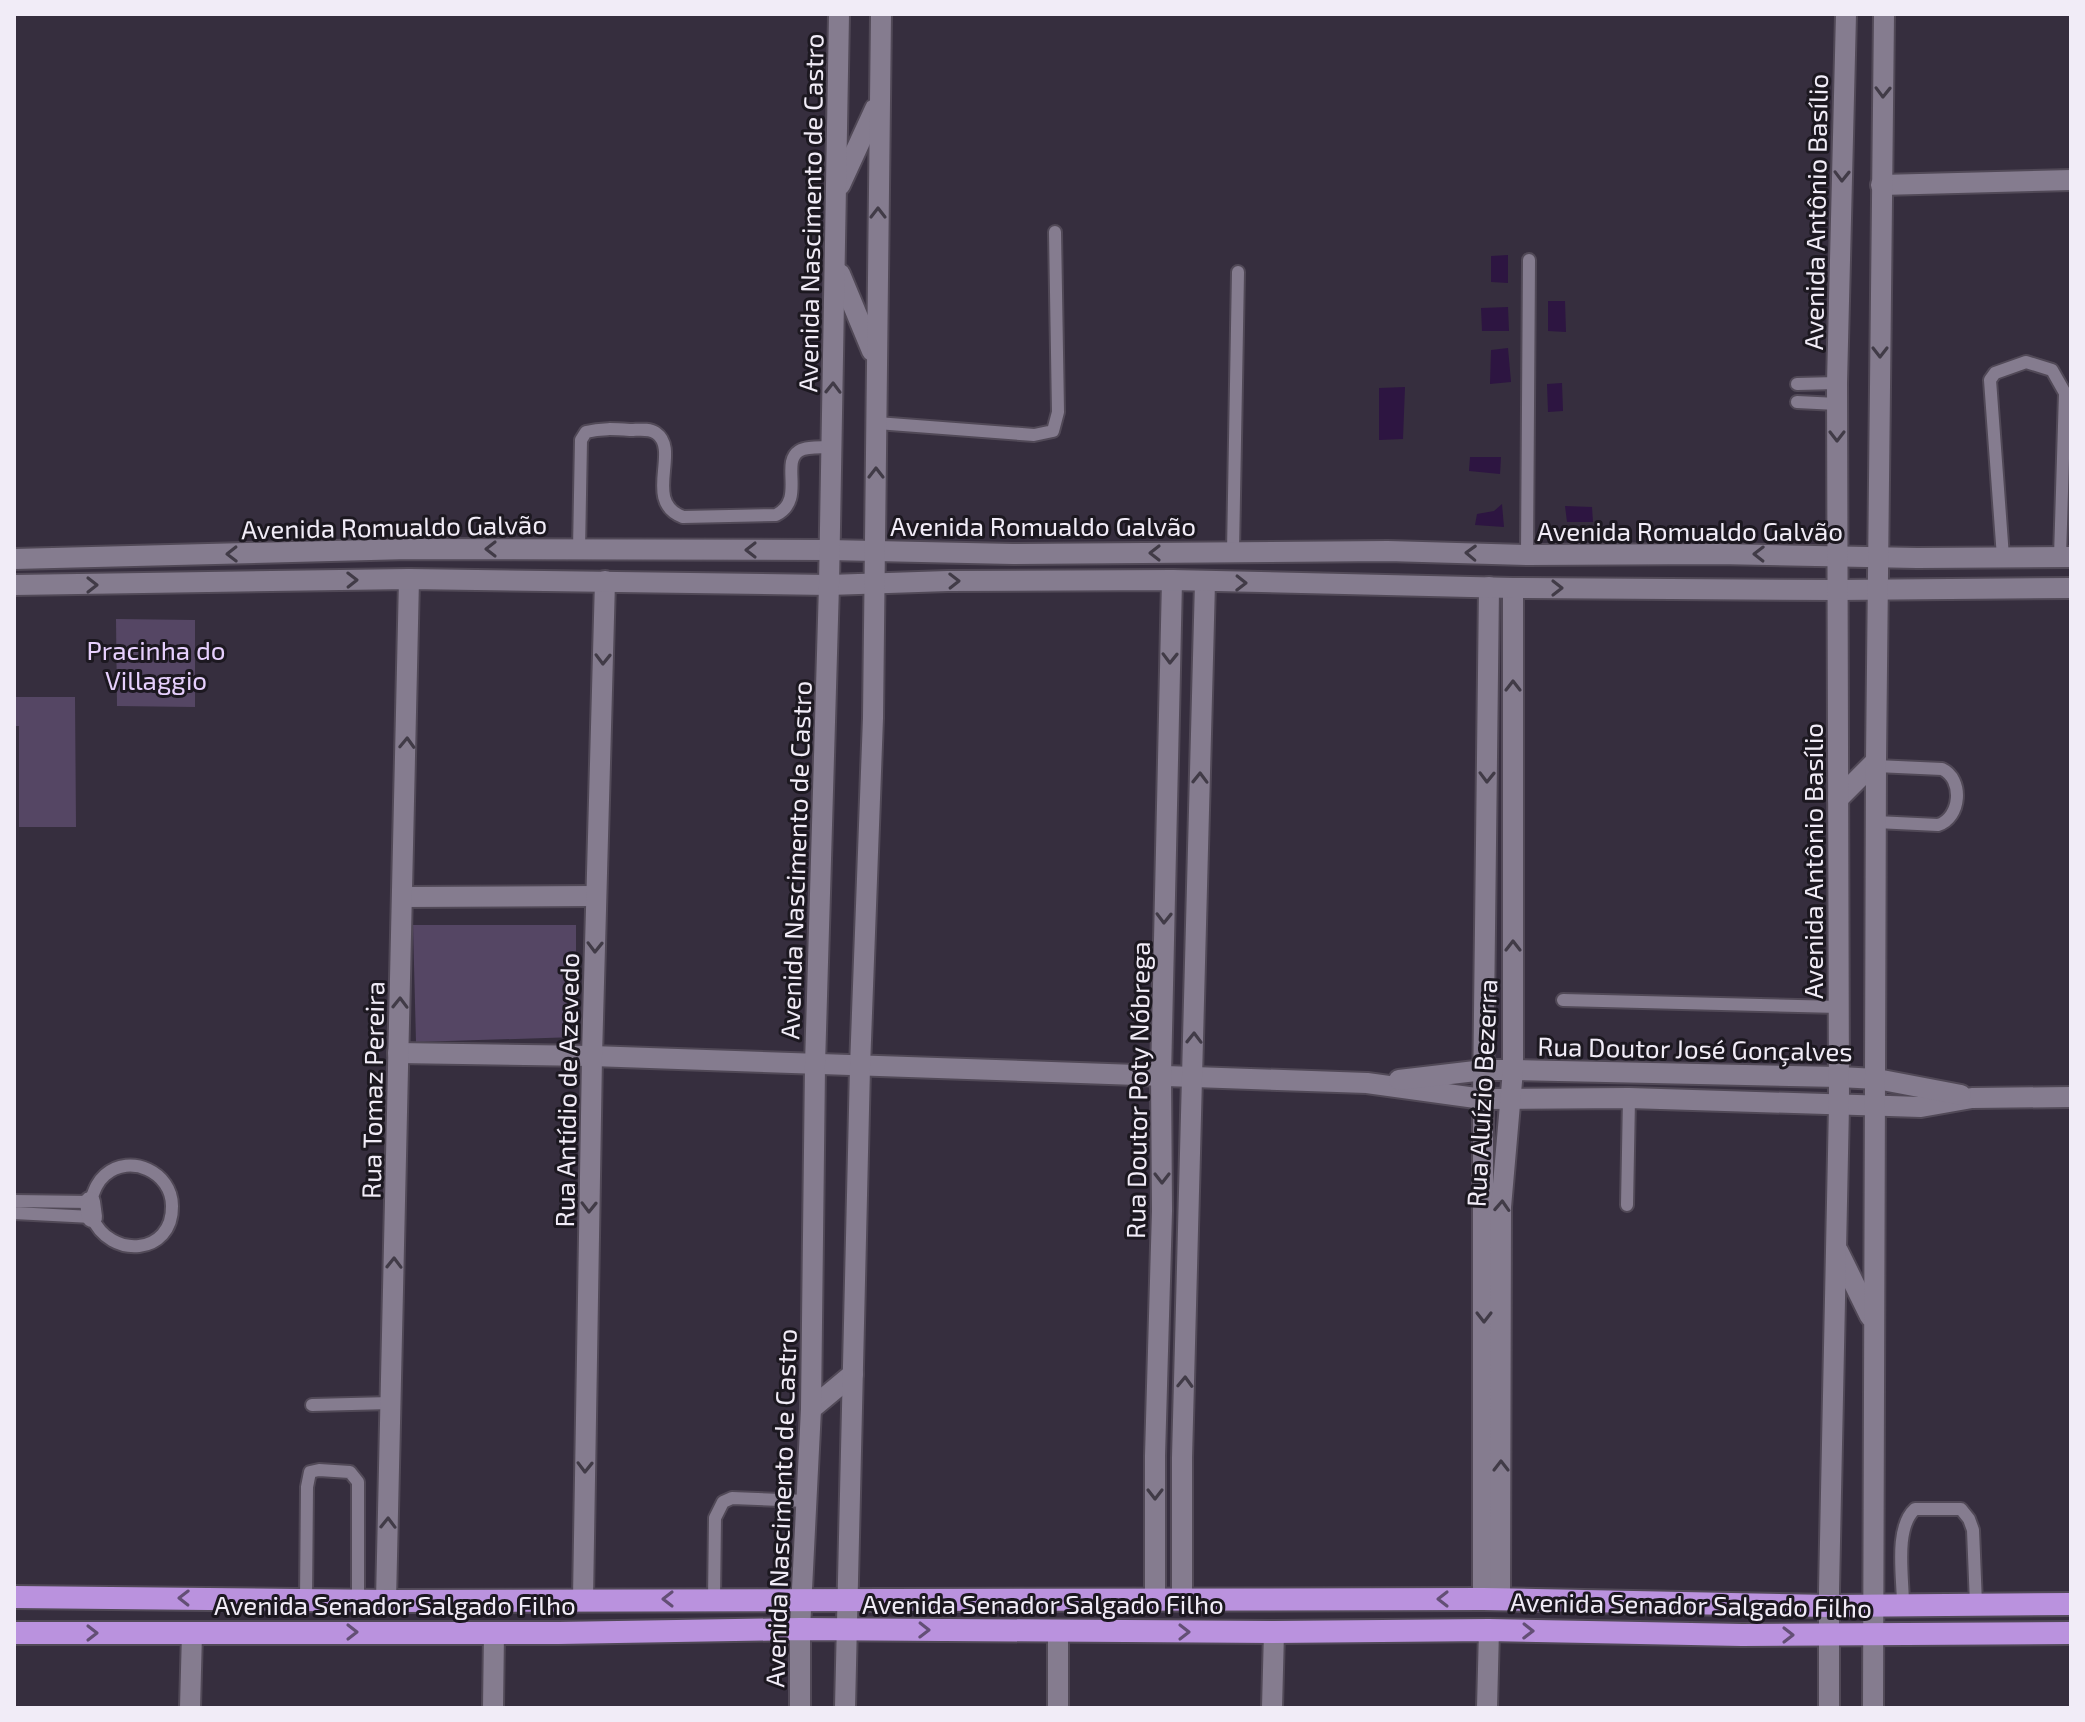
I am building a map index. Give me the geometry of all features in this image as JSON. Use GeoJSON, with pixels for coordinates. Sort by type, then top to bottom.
{"type":"FeatureCollection","features":[{"type":"Feature","properties":{"kind":"highway","name":"Avenida Senador Salgado Filho"},"geometry":{"type":"LineString","coordinates":[[14,1597],[386,1601],[1492,1599],[1829,1606],[2071,1604]]}},
{"type":"Feature","properties":{"kind":"highway","name":"Avenida Senador Salgado Filho"},"geometry":{"type":"LineString","coordinates":[[14,1633],[800,1629],[2071,1633]]}},
{"type":"Feature","properties":{"kind":"main road","name":"Avenida Nascimento de Castro"},"geometry":{"type":"LineString","coordinates":[[800,1708],[800,1629],[811,1409],[815,1065],[829,585],[839,14]]}},
{"type":"Feature","properties":{"kind":"main road"},"geometry":{"type":"LineString","coordinates":[[845,1708],[860,1067],[876,584],[881,14]]}},
{"type":"Feature","properties":{"kind":"main road","name":"Avenida Antônio Basílio"},"geometry":{"type":"LineString","coordinates":[[1829,1708],[1839,1105],[1837,394],[1846,14]]}},
{"type":"Feature","properties":{"kind":"main road"},"geometry":{"type":"LineString","coordinates":[[1873,1708],[1872,1319],[1877,1079],[1876,764],[1884,14]]}},
{"type":"Feature","properties":{"kind":"main road"},"geometry":{"type":"LineString","coordinates":[[837,193],[879,101]]}},
{"type":"Feature","properties":{"kind":"main road"},"geometry":{"type":"LineString","coordinates":[[1881,185],[2071,180]]}},
{"type":"Feature","properties":{"kind":"main road"},"geometry":{"type":"LineString","coordinates":[[836,265],[877,362]]}},
{"type":"Feature","properties":{"kind":"main road","name":"Avenida Romualdo Galvão"},"geometry":{"type":"LineString","coordinates":[[14,559],[409,549],[829,550],[1013,554],[1388,551],[1527,555],[2066,557]]}},
{"type":"Feature","properties":{"kind":"main road","name":"Avenida Romualdo Galvão"},"geometry":{"type":"LineString","coordinates":[[14,585],[409,579],[829,585],[1172,580],[1513,588],[2071,588]]}},
{"type":"Feature","properties":{"kind":"main road","name":"Rua Tomaz Pereira"},"geometry":{"type":"LineString","coordinates":[[386,1601],[409,579]]}},
{"type":"Feature","properties":{"kind":"main road","name":"Rua Doutor Poty Nóbrega"},"geometry":{"type":"LineString","coordinates":[[1155,1600],[1155,1456],[1162,1211],[1161,1076],[1172,580]]}},
{"type":"Feature","properties":{"kind":"main road","name":"Rua Antídio de Azevedo"},"geometry":{"type":"LineString","coordinates":[[583,1599],[592,1056],[605,581]]}},
{"type":"Feature","properties":{"kind":"main road","name":"Rua Doutor Poty Nóbrega"},"geometry":{"type":"LineString","coordinates":[[1182,1600],[1182,1458],[1205,582]]}},
{"type":"Feature","properties":{"kind":"main road","name":"Rua Aluízio Bezerra"},"geometry":{"type":"LineString","coordinates":[[1489,587],[1483,1099],[1492,1250],[1492,1599]]}},
{"type":"Feature","properties":{"kind":"main road","name":"Rua Aluízio Bezerra"},"geometry":{"type":"LineString","coordinates":[[1492,1250],[1501,1207],[1513,1070],[1513,588]]}},
{"type":"Feature","properties":{"kind":"main road"},"geometry":{"type":"LineString","coordinates":[[1838,799],[1876,764]]}},
{"type":"Feature","properties":{"kind":"main road"},"geometry":{"type":"LineString","coordinates":[[402,897],[596,896]]}},
{"type":"Feature","properties":{"kind":"main road","name":"Rua Doutor José Gonçalves"},"geometry":{"type":"LineString","coordinates":[[398,1053],[592,1056],[1367,1083],[1512,1100],[1629,1098],[1921,1107],[1972,1098],[2071,1097]]}},
{"type":"Feature","properties":{"kind":"main road","name":"Rua Doutor José Gonçalves"},"geometry":{"type":"LineString","coordinates":[[1367,1083],[1484,1070],[1839,1077],[1877,1079],[1972,1098]]}},
{"type":"Feature","properties":{"kind":"main road"},"geometry":{"type":"LineString","coordinates":[[1584,1071],[1584,1098]]}},
{"type":"Feature","properties":{"kind":"main road"},"geometry":{"type":"LineString","coordinates":[[1162,1211],[1190,1213]]}},
{"type":"Feature","properties":{"kind":"main road"},"geometry":{"type":"LineString","coordinates":[[1837,1247],[1872,1319]]}},
{"type":"Feature","properties":{"kind":"main road"},"geometry":{"type":"LineString","coordinates":[[811,1409],[853,1374]]}},
{"type":"Feature","properties":{"kind":"main road"},"geometry":{"type":"LineString","coordinates":[[1155,1456],[1182,1458]]}},
{"type":"Feature","properties":{"kind":"main road"},"geometry":{"type":"LineString","coordinates":[[1487,1708],[1489,1630]]}},
{"type":"Feature","properties":{"kind":"main road"},"geometry":{"type":"LineString","coordinates":[[1058,1631],[1058,1708]]}},
{"type":"Feature","properties":{"kind":"main road"},"geometry":{"type":"LineString","coordinates":[[493,1708],[494,1632]]}},
{"type":"Feature","properties":{"kind":"main road"},"geometry":{"type":"LineString","coordinates":[[1272,1708],[1274,1632]]}},
{"type":"Feature","properties":{"kind":"main road"},"geometry":{"type":"LineString","coordinates":[[190,1708],[192,1633]]}},
{"type":"Feature","properties":{"kind":"lane"},"geometry":{"type":"LineString","coordinates":[[877,423],[1034,435],[1053,431],[1058,412],[1055,232]]}},
{"type":"Feature","properties":{"kind":"lane"},"geometry":{"type":"LineString","coordinates":[[1527,555],[1529,260]]}},
{"type":"Feature","properties":{"kind":"lane"},"geometry":{"type":"LineString","coordinates":[[1233,552],[1238,272]]}},
{"type":"Feature","properties":{"kind":"lane"},"geometry":{"type":"LineString","coordinates":[[2003,557],[1990,380],[1995,373],[2026,362],[2052,370],[2065,393],[2066,557]]}},
{"type":"Feature","properties":{"kind":"lane"},"geometry":{"type":"LineString","coordinates":[[1797,384],[1837,394]]}},
{"type":"Feature","properties":{"kind":"lane"},"geometry":{"type":"LineString","coordinates":[[1797,402],[1837,394]]}},
{"type":"Feature","properties":{"kind":"lane"},"geometry":{"type":"LineString","coordinates":[[579,550],[581,440],[586,432],[598,429],[658,434],[663,443],[666,506],[683,517],[776,515],[783,511],[791,498],[792,460],[796,453],[803,449],[832,447]]}},
{"type":"Feature","properties":{"kind":"lane"},"geometry":{"type":"LineString","coordinates":[[1876,764],[1949,772],[1955,786],[1955,811],[1945,823],[1938,825],[1876,822]]}},
{"type":"Feature","properties":{"kind":"lane"},"geometry":{"type":"LineString","coordinates":[[1563,1000],[1839,1007]]}},
{"type":"Feature","properties":{"kind":"lane"},"geometry":{"type":"LineString","coordinates":[[1627,1205],[1629,1098]]}},
{"type":"Feature","properties":{"kind":"lane"},"geometry":{"type":"LineString","coordinates":[[136,1165],[157,1174],[165,1183],[172,1206],[166,1228],[149,1244],[138,1247],[126,1247],[104,1237],[91,1210],[96,1186],[103,1177],[113,1170],[136,1165]]}},
{"type":"Feature","properties":{"kind":"lane"},"geometry":{"type":"LineString","coordinates":[[14,1201],[91,1210]]}},
{"type":"Feature","properties":{"kind":"lane"},"geometry":{"type":"LineString","coordinates":[[14,1213],[91,1210]]}},
{"type":"Feature","properties":{"kind":"lane"},"geometry":{"type":"LineString","coordinates":[[312,1405],[391,1403]]}},
{"type":"Feature","properties":{"kind":"lane"},"geometry":{"type":"LineString","coordinates":[[306,1600],[307,1487],[310,1472],[319,1470],[350,1472],[358,1482],[358,1600]]}},
{"type":"Feature","properties":{"kind":"lane"},"geometry":{"type":"LineString","coordinates":[[714,1599],[715,1518],[723,1502],[732,1498],[807,1501]]}},
{"type":"Feature","properties":{"kind":"lane"},"geometry":{"type":"LineString","coordinates":[[1903,1605],[1902,1528],[1907,1516],[1915,1509],[1961,1509],[1969,1519],[1973,1530],[1976,1604]]}},
{"type":"Feature","properties":{"kind":"green space","name":"Pracinha do Villaggio"},"geometry":{"type":"Polygon","coordinates":[[[116,619],[195,620],[195,707],[117,706],[116,619]]]}},
{"type":"Feature","properties":{"kind":"green space"},"geometry":{"type":"Polygon","coordinates":[[[14,697],[75,697],[76,827],[19,827],[19,726],[14,726],[14,697]]]}},
{"type":"Feature","properties":{"kind":"green space"},"geometry":{"type":"Polygon","coordinates":[[[413,925],[576,925],[576,1037],[416,1042],[413,925]]]}},
{"type":"Feature","properties":{"kind":"shaded area"},"geometry":{"type":"Polygon","coordinates":[[[1508,255],[1508,283],[1491,282],[1491,256],[1508,255]]]}},
{"type":"Feature","properties":{"kind":"shaded area"},"geometry":{"type":"Polygon","coordinates":[[[1548,301],[1565,301],[1566,332],[1548,331],[1548,301]]]}},
{"type":"Feature","properties":{"kind":"shaded area"},"geometry":{"type":"Polygon","coordinates":[[[1508,307],[1509,331],[1482,331],[1481,308],[1508,307]]]}},
{"type":"Feature","properties":{"kind":"shaded area"},"geometry":{"type":"Polygon","coordinates":[[[1508,348],[1511,382],[1490,384],[1491,350],[1508,348]]]}},
{"type":"Feature","properties":{"kind":"shaded area"},"geometry":{"type":"Polygon","coordinates":[[[1562,383],[1563,411],[1548,412],[1547,384],[1562,383]]]}},
{"type":"Feature","properties":{"kind":"shaded area"},"geometry":{"type":"Polygon","coordinates":[[[1405,387],[1403,439],[1379,440],[1379,388],[1405,387]]]}},
{"type":"Feature","properties":{"kind":"shaded area"},"geometry":{"type":"Polygon","coordinates":[[[1470,457],[1501,457],[1500,474],[1469,471],[1470,457]]]}},
{"type":"Feature","properties":{"kind":"shaded area"},"geometry":{"type":"Polygon","coordinates":[[[1502,504],[1504,527],[1475,525],[1477,514],[1494,511],[1502,504]]]}},
{"type":"Feature","properties":{"kind":"shaded area"},"geometry":{"type":"Polygon","coordinates":[[[1565,506],[1592,507],[1593,522],[1567,522],[1565,506]]]}}]}
